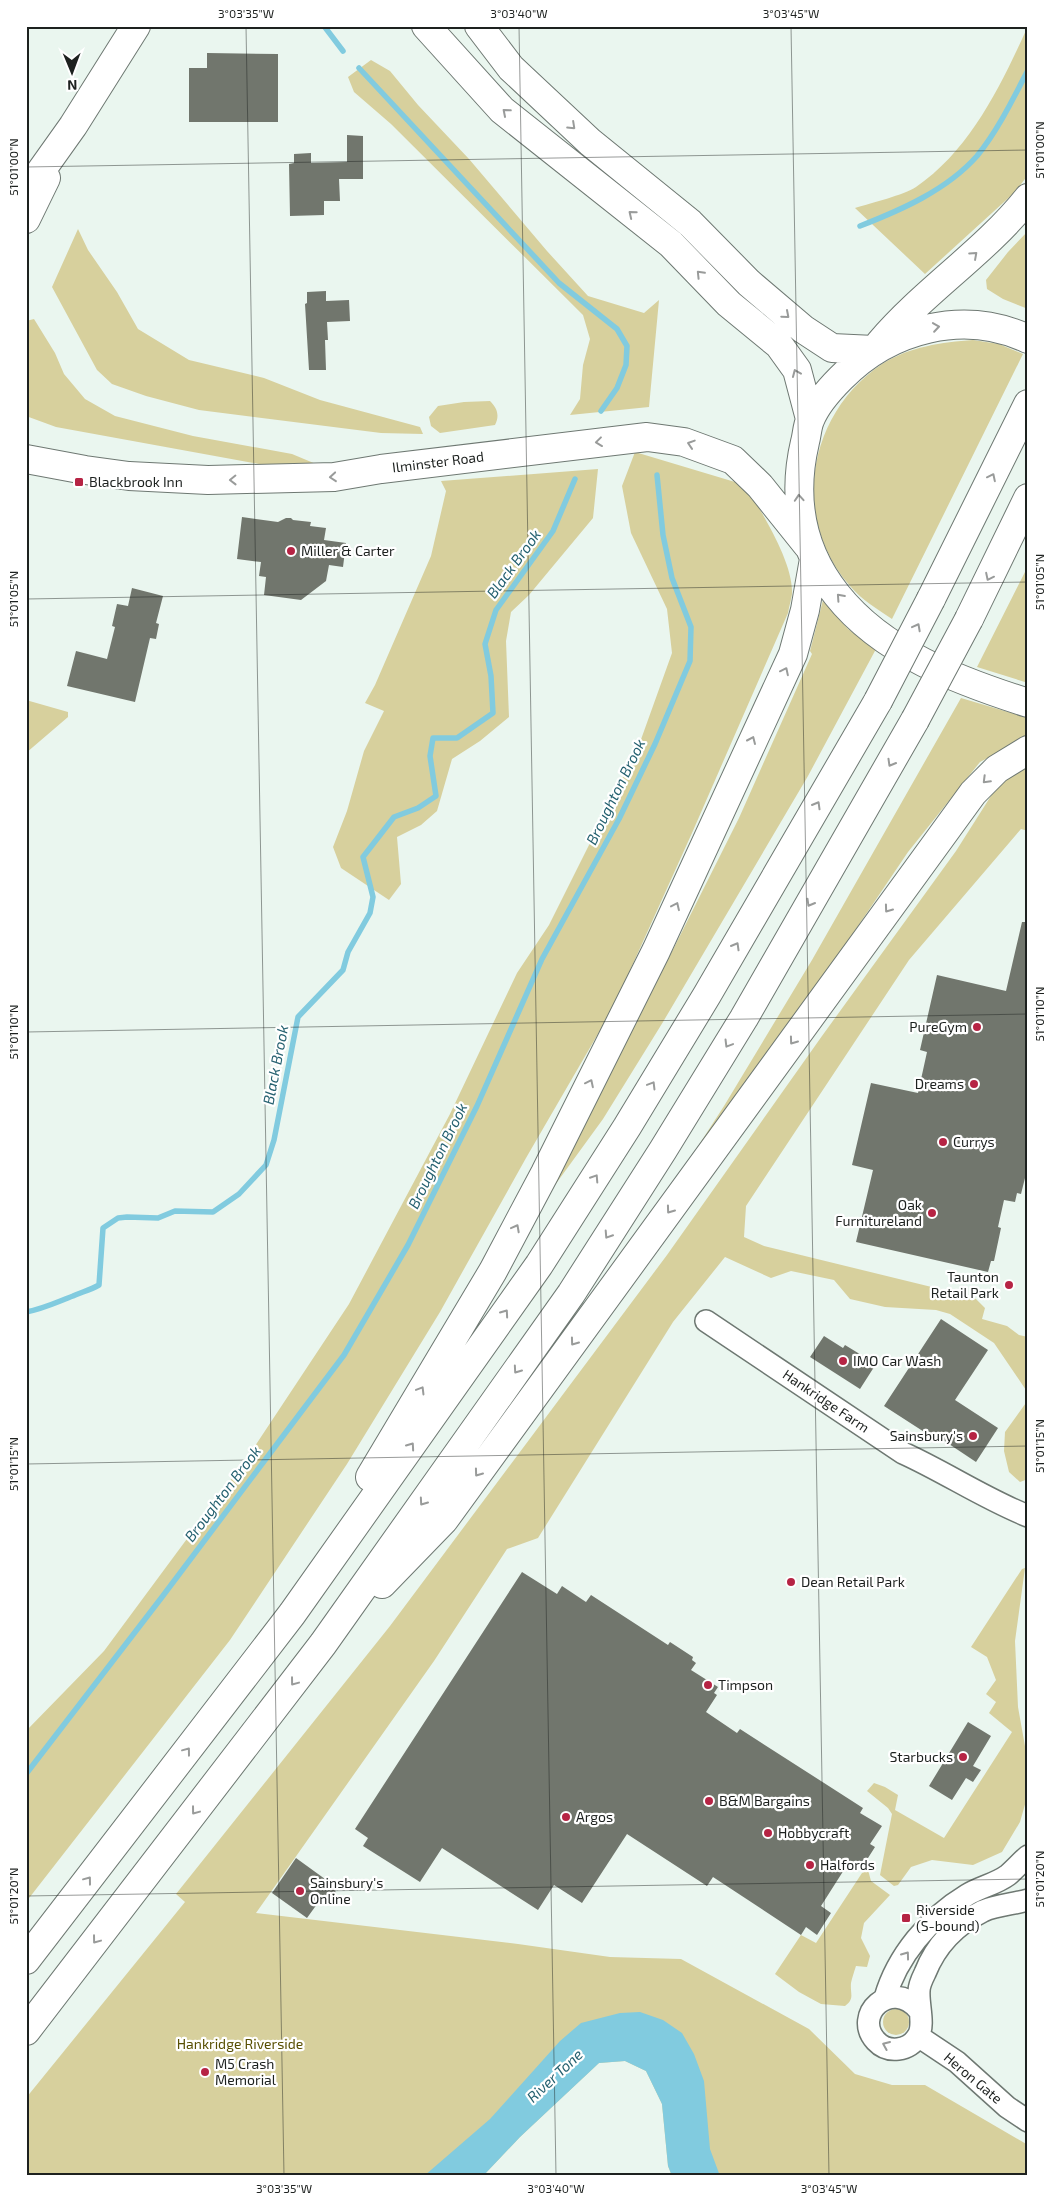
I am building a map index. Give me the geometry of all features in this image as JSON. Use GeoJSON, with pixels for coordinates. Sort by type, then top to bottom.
{"type":"FeatureCollection","features":[{"type":"Feature","properties":{"kind":"highway"},"geometry":{"type":"LineString","coordinates":[[26,192],[72,126],[136,26]]}},
{"type":"Feature","properties":{"kind":"highway"},"geometry":{"type":"LineString","coordinates":[[426,26],[502,110],[671,244],[728,304],[779,345],[797,370],[810,419]]}},
{"type":"Feature","properties":{"kind":"highway"},"geometry":{"type":"LineString","coordinates":[[479,26],[511,68],[590,142],[690,223],[749,283],[803,329],[832,348],[874,350],[906,334],[953,324],[984,325],[1011,331],[1028,339]]}},
{"type":"Feature","properties":{"kind":"highway"},"geometry":{"type":"LineString","coordinates":[[26,219],[72,126]]}},
{"type":"Feature","properties":{"kind":"highway"},"geometry":{"type":"LineString","coordinates":[[1028,198],[986,245],[920,300],[874,350],[853,366],[835,384],[810,419],[800,463],[798,496],[803,529],[811,553],[838,597],[872,630],[910,655],[983,689],[1028,703]]}},
{"type":"Feature","properties":{"kind":"highway"},"geometry":{"type":"LineString","coordinates":[[26,1960],[292,1614],[539,1265],[627,1127],[707,995],[878,701],[1028,404]]}},
{"type":"Feature","properties":{"kind":"highway","name":"Ilminster Road"},"geometry":{"type":"LineString","coordinates":[[26,459],[85,470],[139,477],[208,480],[334,478],[390,468],[647,437],[684,442],[733,460],[760,486],[811,553]]}},
{"type":"Feature","properties":{"kind":"highway"},"geometry":{"type":"LineString","coordinates":[[26,2031],[323,1644],[571,1294],[638,1190],[744,1018],[915,720],[969,619],[1028,498]]}},
{"type":"Feature","properties":{"kind":"highway"},"geometry":{"type":"LineString","coordinates":[[292,1614],[392,1438],[493,1271],[545,1173],[652,959],[793,654],[805,610],[811,553]]}},
{"type":"Feature","properties":{"kind":"highway"},"geometry":{"type":"LineString","coordinates":[[323,1644],[444,1520],[973,793],[997,769],[1028,750]]}},
{"type":"Feature","properties":{"kind":"street","name":"Hankridge Farm"},"geometry":{"type":"LineString","coordinates":[[706,1321],[904,1453],[1010,1509],[1028,1516]]}},
{"type":"Feature","properties":{"kind":"street"},"geometry":{"type":"LineString","coordinates":[[1028,1856],[1008,1876],[967,1895],[928,1926],[897,1968],[890,1980],[885,1998],[872,2010],[869,2026],[876,2041],[890,2048],[898,2049],[906,2047],[918,2036],[922,2025],[918,2009],[919,1988],[932,1954],[952,1931],[984,1910],[1028,1900]]}},
{"type":"Feature","properties":{"kind":"street"},"geometry":{"type":"LineString","coordinates":[[885,1998],[900,1997],[907,1999],[918,2009]]}},
{"type":"Feature","properties":{"kind":"street","name":"Heron Gate"},"geometry":{"type":"LineString","coordinates":[[918,2036],[956,2062],[1007,2107],[1028,2121]]}},
{"type":"Feature","properties":{"kind":"green space"},"geometry":{"type":"Polygon","coordinates":[[[1028,26],[1028,175],[1015,192],[925,274],[855,208],[911,190],[935,172],[953,154],[968,135],[995,93],[1028,26]]]}},
{"type":"Feature","properties":{"kind":"green space"},"geometry":{"type":"Polygon","coordinates":[[[371,60],[390,71],[588,296],[644,313],[659,300],[649,407],[570,415],[580,399],[583,365],[590,339],[583,315],[391,124],[354,92],[348,77],[371,60]]]}},
{"type":"Feature","properties":{"kind":"green space"},"geometry":{"type":"Polygon","coordinates":[[[78,229],[88,250],[117,292],[138,329],[189,360],[264,378],[320,400],[420,427],[423,434],[381,433],[199,410],[146,396],[112,384],[97,370],[52,287],[78,229]]]}},
{"type":"Feature","properties":{"kind":"green space"},"geometry":{"type":"Polygon","coordinates":[[[1028,231],[1028,309],[1003,299],[987,289],[986,280],[1008,252],[1028,231]]]}},
{"type":"Feature","properties":{"kind":"green space"},"geometry":{"type":"Polygon","coordinates":[[[34,319],[55,353],[64,374],[85,399],[115,416],[193,436],[292,454],[316,464],[259,464],[56,427],[26,416],[26,321],[34,319]]]}},
{"type":"Feature","properties":{"kind":"green space"},"geometry":{"type":"Polygon","coordinates":[[[973,340],[999,344],[1023,354],[892,619],[875,608],[850,586],[831,559],[819,530],[814,499],[815,468],[823,438],[837,410],[857,385],[882,364],[914,349],[973,340]]]}},
{"type":"Feature","properties":{"kind":"green space"},"geometry":{"type":"Polygon","coordinates":[[[490,401],[497,412],[495,425],[440,433],[431,426],[429,417],[438,406],[490,401]]]}},
{"type":"Feature","properties":{"kind":"green space"},"geometry":{"type":"Polygon","coordinates":[[[635,452],[745,485],[775,538],[788,568],[792,594],[788,613],[613,1008],[440,1312],[347,1464],[230,1640],[26,1902],[26,1731],[104,1651],[249,1455],[349,1304],[450,1114],[517,973],[549,925],[639,745],[672,653],[667,609],[631,533],[622,486],[635,452]]]}},
{"type":"Feature","properties":{"kind":"green space"},"geometry":{"type":"Polygon","coordinates":[[[598,469],[593,518],[529,595],[511,612],[506,641],[509,717],[480,741],[452,759],[437,811],[421,825],[397,837],[401,884],[389,900],[341,868],[333,847],[347,811],[364,751],[384,711],[365,703],[375,685],[431,556],[446,491],[441,481],[598,469]]]}},
{"type":"Feature","properties":{"kind":"green space"},"geometry":{"type":"Polygon","coordinates":[[[1028,566],[1028,683],[977,667],[1028,566]]]}},
{"type":"Feature","properties":{"kind":"green space"},"geometry":{"type":"Polygon","coordinates":[[[823,600],[848,629],[876,649],[808,776],[663,1022],[603,1119],[555,1185],[739,818],[812,654],[810,651],[823,600]]]}},
{"type":"Feature","properties":{"kind":"green space"},"geometry":{"type":"Polygon","coordinates":[[[961,698],[1028,718],[1028,737],[980,762],[908,852],[829,969],[684,1168],[724,1106],[812,960],[961,698]]]}},
{"type":"Feature","properties":{"kind":"green space"},"geometry":{"type":"Polygon","coordinates":[[[26,700],[68,712],[68,717],[26,753],[26,700]]]}},
{"type":"Feature","properties":{"kind":"green space","name":"Hankridge Riverside"},"geometry":{"type":"Polygon","coordinates":[[[1028,765],[1028,831],[1021,829],[909,960],[746,1206],[744,1237],[764,1246],[976,1299],[985,1308],[982,1319],[1007,1326],[1019,1335],[1028,1337],[1026,1350],[1028,1351],[1028,1393],[994,1343],[950,1314],[936,1310],[885,1307],[850,1299],[834,1280],[791,1271],[771,1278],[725,1257],[673,1322],[538,1538],[507,1549],[434,1661],[256,1913],[518,1944],[610,1957],[681,1959],[809,2029],[855,2074],[892,2085],[925,2085],[1028,2145],[1028,2176],[672,2176],[668,2166],[662,2104],[646,2071],[625,2061],[599,2063],[520,2137],[483,2176],[26,2176],[26,2098],[185,1902],[176,1894],[390,1626],[667,1255],[956,851],[996,788],[1004,779],[1028,765]]]}},
{"type":"Feature","properties":{"kind":"green space"},"geometry":{"type":"Polygon","coordinates":[[[1028,1400],[1028,1479],[1020,1482],[1009,1472],[1004,1451],[1005,1432],[1028,1400]]]}},
{"type":"Feature","properties":{"kind":"green space"},"geometry":{"type":"Polygon","coordinates":[[[1025,1568],[1015,1641],[1018,1707],[1028,1763],[1028,1794],[1020,1822],[1002,1852],[973,1865],[932,1860],[911,1867],[898,1885],[894,1886],[880,1875],[892,1814],[888,1808],[867,1791],[874,1783],[885,1787],[898,1795],[895,1810],[944,1838],[1012,1732],[989,1713],[996,1702],[986,1694],[996,1680],[987,1657],[971,1647],[1022,1569],[1025,1568]]]}},
{"type":"Feature","properties":{"kind":"green space"},"geometry":{"type":"Polygon","coordinates":[[[868,1870],[871,1881],[890,1895],[864,1923],[861,1938],[870,1956],[867,1967],[856,1966],[851,1983],[851,1999],[845,2006],[821,2004],[799,1992],[775,1974],[801,1935],[816,1943],[862,1873],[868,1870]]]}},
{"type":"Feature","properties":{"kind":"green space"},"geometry":{"type":"Polygon","coordinates":[[[896,2009],[905,2013],[909,2022],[905,2031],[896,2035],[887,2031],[883,2022],[887,2013],[896,2009]]]}},
{"type":"Feature","properties":{"kind":"water","name":"River Tone"},"geometry":{"type":"Polygon","coordinates":[[[640,2012],[663,2020],[682,2033],[694,2054],[704,2081],[710,2149],[720,2176],[672,2176],[668,2166],[662,2104],[646,2071],[625,2061],[599,2063],[520,2137],[483,2176],[424,2176],[490,2119],[560,2041],[581,2023],[620,2013],[640,2012]]]}},
{"type":"Feature","properties":{"kind":"building"},"geometry":{"type":"Polygon","coordinates":[[[207,53],[278,54],[278,122],[189,122],[189,68],[207,68],[207,53]]]}},
{"type":"Feature","properties":{"kind":"building"},"geometry":{"type":"Polygon","coordinates":[[[347,135],[363,136],[363,179],[339,179],[340,201],[324,201],[324,215],[290,216],[289,164],[294,163],[294,154],[311,153],[311,163],[347,162],[347,135]]]}},
{"type":"Feature","properties":{"kind":"building"},"geometry":{"type":"Polygon","coordinates":[[[326,291],[326,301],[349,300],[350,321],[327,322],[328,340],[325,340],[326,370],[309,370],[305,304],[307,303],[307,292],[326,291]]]}},
{"type":"Feature","properties":{"kind":"building","name":"Miller & Carter"},"geometry":{"type":"Polygon","coordinates":[[[242,517],[278,522],[291,518],[293,520],[311,522],[310,526],[326,528],[324,540],[346,543],[343,567],[329,565],[326,581],[301,600],[264,595],[266,577],[259,576],[261,562],[237,559],[242,517]]]}},
{"type":"Feature","properties":{"kind":"building"},"geometry":{"type":"Polygon","coordinates":[[[132,588],[163,596],[156,623],[159,624],[156,639],[150,638],[135,702],[67,686],[76,651],[107,659],[115,627],[112,626],[117,604],[128,606],[132,588]]]}},
{"type":"Feature","properties":{"kind":"building"},"geometry":{"type":"Polygon","coordinates":[[[1022,922],[1028,922],[1028,1166],[1021,1194],[1017,1193],[1015,1202],[1004,1200],[998,1227],[1001,1228],[994,1261],[991,1261],[988,1272],[856,1242],[873,1170],[852,1165],[871,1083],[918,1093],[927,1052],[920,1050],[937,975],[1006,991],[1022,922]]]}},
{"type":"Feature","properties":{"kind":"building"},"geometry":{"type":"Polygon","coordinates":[[[941,1319],[988,1350],[955,1400],[998,1428],[976,1462],[934,1434],[932,1437],[884,1406],[941,1319]]]}},
{"type":"Feature","properties":{"kind":"building","name":"IMO Car Wash"},"geometry":{"type":"Polygon","coordinates":[[[824,1336],[843,1348],[845,1345],[876,1364],[860,1389],[810,1357],[824,1336]]]}},
{"type":"Feature","properties":{"kind":"building"},"geometry":{"type":"Polygon","coordinates":[[[522,1572],[557,1594],[562,1586],[586,1602],[591,1595],[668,1645],[670,1642],[693,1657],[692,1660],[696,1663],[691,1670],[718,1687],[714,1693],[717,1695],[706,1712],[737,1733],[740,1729],[863,1808],[860,1813],[882,1826],[870,1844],[875,1847],[861,1869],[849,1862],[821,1906],[831,1913],[817,1935],[806,1927],[801,1935],[713,1877],[707,1886],[627,1834],[582,1903],[554,1885],[538,1910],[442,1848],[420,1882],[363,1846],[368,1838],[355,1829],[522,1572]]]}},
{"type":"Feature","properties":{"kind":"building","name":"Starbucks"},"geometry":{"type":"Polygon","coordinates":[[[968,1722],[991,1736],[973,1766],[981,1770],[973,1782],[966,1778],[952,1800],[929,1786],[968,1722]]]}},
{"type":"Feature","properties":{"kind":"building","name":"Sainsbury's Online"},"geometry":{"type":"Polygon","coordinates":[[[296,1858],[336,1887],[334,1902],[320,1900],[307,1918],[272,1893],[296,1858]]]}},
{"type":"Feature","properties":{"kind":"waterway"},"geometry":{"type":"LineString","coordinates":[[324,26],[343,51]]}},
{"type":"Feature","properties":{"kind":"waterway"},"geometry":{"type":"LineString","coordinates":[[359,68],[559,283],[617,329],[627,346],[626,365],[617,388],[601,411]]}},
{"type":"Feature","properties":{"kind":"waterway","name":"Black Brook"},"geometry":{"type":"LineString","coordinates":[[860,226],[923,198],[965,168],[992,136],[1028,70]]}},
{"type":"Feature","properties":{"kind":"waterway","name":"Broughton Brook"},"geometry":{"type":"LineString","coordinates":[[26,1774],[344,1355],[408,1245],[477,1106],[542,959],[619,819],[655,744],[690,661],[691,627],[672,578],[663,535],[657,475]]}},
{"type":"Feature","properties":{"kind":"waterway","name":"Black Brook"},"geometry":{"type":"LineString","coordinates":[[26,1312],[50,1305],[99,1285],[103,1228],[118,1218],[158,1218],[175,1211],[213,1212],[239,1194],[266,1165],[274,1140],[298,1017],[343,970],[348,952],[370,913],[373,897],[363,857],[394,817],[418,808],[436,796],[430,756],[433,738],[457,738],[493,713],[491,676],[485,644],[496,610],[553,531],[575,479]]}},
{"type":"Feature","properties":{"kind":"place","name":"Blackbrook Inn"},"geometry":{"type":"Point","coordinates":[79,482]}},
{"type":"Feature","properties":{"kind":"place","name":"Miller & Carter"},"geometry":{"type":"Point","coordinates":[291,551]}},
{"type":"Feature","properties":{"kind":"place","name":"PureGym"},"geometry":{"type":"Point","coordinates":[977,1027]}},
{"type":"Feature","properties":{"kind":"place","name":"Dreams"},"geometry":{"type":"Point","coordinates":[974,1084]}},
{"type":"Feature","properties":{"kind":"place","name":"Currys"},"geometry":{"type":"Point","coordinates":[943,1142]}},
{"type":"Feature","properties":{"kind":"place","name":"Oak Furnitureland"},"geometry":{"type":"Point","coordinates":[932,1213]}},
{"type":"Feature","properties":{"kind":"place","name":"Taunton Retail Park"},"geometry":{"type":"Point","coordinates":[1009,1285]}},
{"type":"Feature","properties":{"kind":"place","name":"IMO Car Wash"},"geometry":{"type":"Point","coordinates":[843,1361]}},
{"type":"Feature","properties":{"kind":"place","name":"Sainsbury's"},"geometry":{"type":"Point","coordinates":[973,1436]}},
{"type":"Feature","properties":{"kind":"place","name":"Dean Retail Park"},"geometry":{"type":"Point","coordinates":[791,1582]}},
{"type":"Feature","properties":{"kind":"place","name":"Timpson"},"geometry":{"type":"Point","coordinates":[708,1685]}},
{"type":"Feature","properties":{"kind":"place","name":"Starbucks"},"geometry":{"type":"Point","coordinates":[963,1757]}},
{"type":"Feature","properties":{"kind":"place","name":"B&M Bargains"},"geometry":{"type":"Point","coordinates":[709,1801]}},
{"type":"Feature","properties":{"kind":"place","name":"Argos"},"geometry":{"type":"Point","coordinates":[566,1817]}},
{"type":"Feature","properties":{"kind":"place","name":"Hobbycraft"},"geometry":{"type":"Point","coordinates":[768,1833]}},
{"type":"Feature","properties":{"kind":"place","name":"Halfords"},"geometry":{"type":"Point","coordinates":[810,1865]}},
{"type":"Feature","properties":{"kind":"place","name":"Sainsbury's Online"},"geometry":{"type":"Point","coordinates":[300,1891]}},
{"type":"Feature","properties":{"kind":"place","name":"Riverside (S-bound)"},"geometry":{"type":"Point","coordinates":[906,1918]}},
{"type":"Feature","properties":{"kind":"place","name":"M5 Crash Memorial"},"geometry":{"type":"Point","coordinates":[205,2072]}}]}
